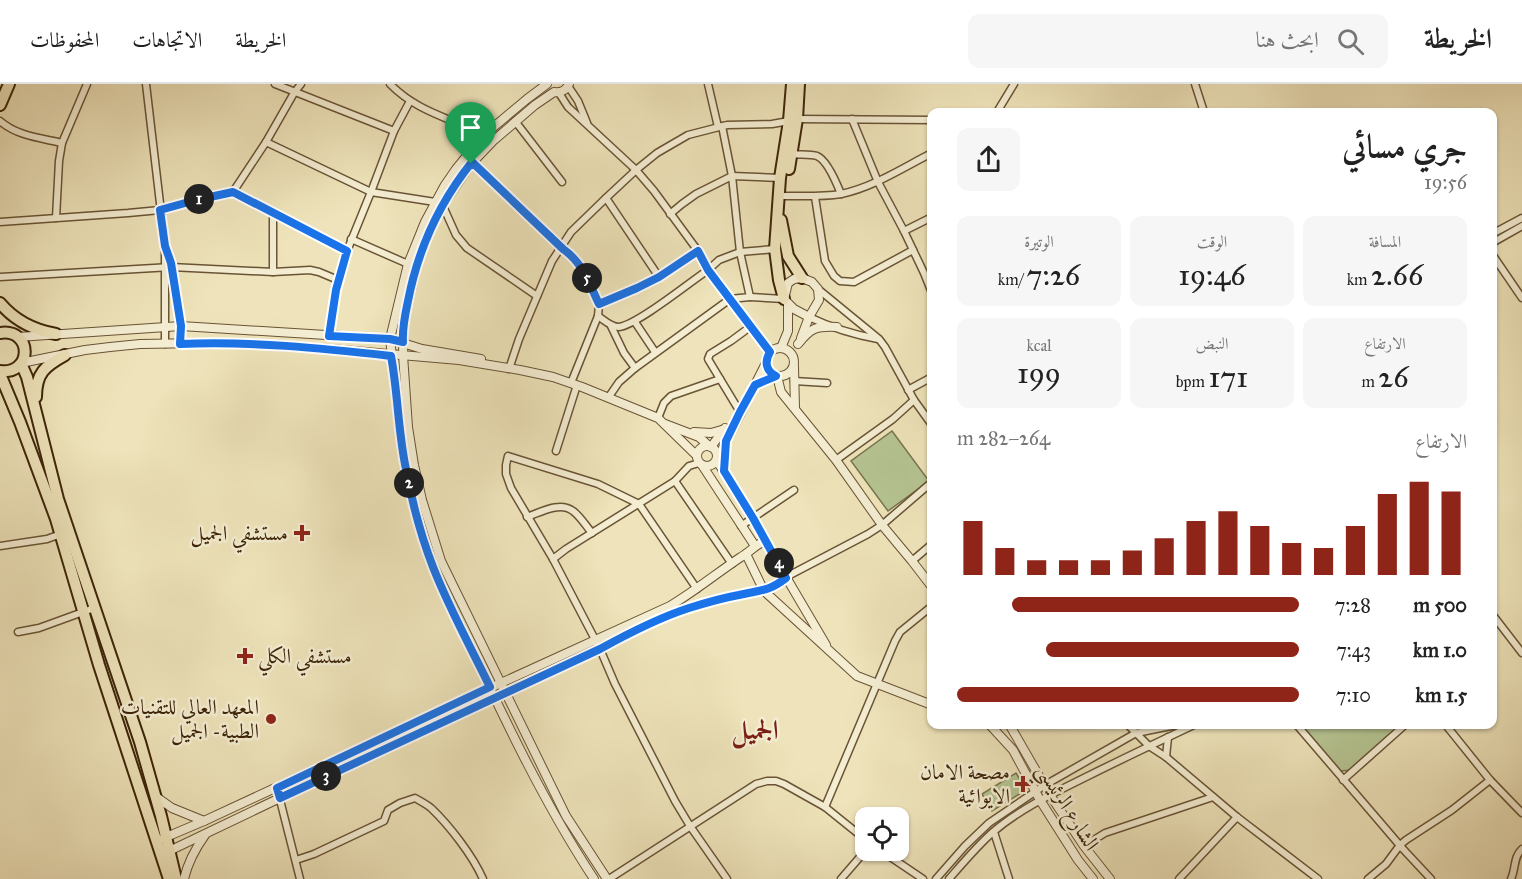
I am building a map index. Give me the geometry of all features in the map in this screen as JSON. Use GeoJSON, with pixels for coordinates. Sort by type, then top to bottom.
{"type":"FeatureCollection","features":[{"type":"Feature","properties":{"kind":"main road"},"geometry":{"type":"LineString","coordinates":[[0,105],[9,84]]}},
{"type":"Feature","properties":{"kind":"main road"},"geometry":{"type":"LineString","coordinates":[[792,84],[792,154],[781,220],[791,263],[802,278]]}},
{"type":"Feature","properties":{"kind":"main road"},"geometry":{"type":"LineString","coordinates":[[786,302],[779,280],[775,249],[780,178],[799,84]]}},
{"type":"Feature","properties":{"kind":"main road"},"geometry":{"type":"LineString","coordinates":[[0,303],[24,324],[56,334]]}},
{"type":"Feature","properties":{"kind":"main road"},"geometry":{"type":"LineString","coordinates":[[0,303],[23,343],[25,351],[20,364],[10,371],[0,372],[21,423],[89,610],[124,693],[154,796],[161,839]]}},
{"type":"Feature","properties":{"kind":"main road"},"geometry":{"type":"LineString","coordinates":[[0,333],[8,332],[17,336]]}},
{"type":"Feature","properties":{"kind":"main road"},"geometry":{"type":"LineString","coordinates":[[37,415],[38,379],[46,367],[65,355]]}},
{"type":"Feature","properties":{"kind":"main road"},"geometry":{"type":"LineString","coordinates":[[20,364],[26,373],[89,610],[99,665],[176,879]]}},
{"type":"Feature","properties":{"kind":"main road"},"geometry":{"type":"LineString","coordinates":[[0,386],[9,396]]}},
{"type":"Feature","properties":{"kind":"main road"},"geometry":{"type":"LineString","coordinates":[[166,852],[169,879]]}},
{"type":"Feature","properties":{"kind":"street"},"geometry":{"type":"LineString","coordinates":[[56,218],[62,143],[87,84]]}},
{"type":"Feature","properties":{"kind":"street"},"geometry":{"type":"LineString","coordinates":[[146,84],[168,267],[181,326],[180,344]]}},
{"type":"Feature","properties":{"kind":"street"},"geometry":{"type":"LineString","coordinates":[[274,84],[394,131]]}},
{"type":"Feature","properties":{"kind":"street"},"geometry":{"type":"LineString","coordinates":[[233,192],[301,84]]}},
{"type":"Feature","properties":{"kind":"street"},"geometry":{"type":"LineString","coordinates":[[390,84],[400,95],[410,101],[444,119],[465,125],[484,135]]}},
{"type":"Feature","properties":{"kind":"street"},"geometry":{"type":"LineString","coordinates":[[770,352],[708,270],[698,251],[654,190],[547,84],[484,135],[450,177],[418,260],[404,321],[403,342],[408,427],[412,450],[422,500],[441,561],[566,816],[608,879],[756,784],[767,781],[784,784],[825,807],[855,831]]}},
{"type":"Feature","properties":{"kind":"street"},"geometry":{"type":"LineString","coordinates":[[708,84],[732,176],[740,252],[750,297]]}},
{"type":"Feature","properties":{"kind":"street"},"geometry":{"type":"LineString","coordinates":[[999,108],[1014,84]]}},
{"type":"Feature","properties":{"kind":"street"},"geometry":{"type":"LineString","coordinates":[[1195,84],[1203,108]]}},
{"type":"Feature","properties":{"kind":"street"},"geometry":{"type":"LineString","coordinates":[[587,124],[578,101],[568,85],[564,91],[543,99],[515,121],[472,162],[422,229],[408,264],[390,339],[404,461],[423,536],[442,589],[558,821],[594,879]]}},
{"type":"Feature","properties":{"kind":"street"},"geometry":{"type":"LineString","coordinates":[[329,336],[338,280],[351,239],[394,131],[410,101]]}},
{"type":"Feature","properties":{"kind":"street"},"geometry":{"type":"LineString","coordinates":[[852,119],[878,182],[927,280]]}},
{"type":"Feature","properties":{"kind":"street"},"geometry":{"type":"LineString","coordinates":[[510,367],[552,261],[571,232],[657,153],[688,135],[720,127],[772,124],[793,120],[927,120]]}},
{"type":"Feature","properties":{"kind":"street"},"geometry":{"type":"LineString","coordinates":[[0,121],[7,128],[26,135],[62,143]]}},
{"type":"Feature","properties":{"kind":"street"},"geometry":{"type":"LineString","coordinates":[[515,121],[562,182]]}},
{"type":"Feature","properties":{"kind":"street"},"geometry":{"type":"LineString","coordinates":[[266,142],[371,192],[439,204]]}},
{"type":"Feature","properties":{"kind":"street"},"geometry":{"type":"LineString","coordinates":[[792,154],[815,156],[823,161],[837,182],[841,194]]}},
{"type":"Feature","properties":{"kind":"street"},"geometry":{"type":"LineString","coordinates":[[784,196],[815,197],[841,194],[878,182],[927,156]]}},
{"type":"Feature","properties":{"kind":"street"},"geometry":{"type":"LineString","coordinates":[[472,162],[561,247],[574,256],[599,304],[598,316],[574,384],[556,451]]}},
{"type":"Feature","properties":{"kind":"street"},"geometry":{"type":"LineString","coordinates":[[670,214],[696,194],[732,176],[780,178]]}},
{"type":"Feature","properties":{"kind":"street"},"geometry":{"type":"LineString","coordinates":[[0,222],[160,210],[233,192],[347,251]]}},
{"type":"Feature","properties":{"kind":"street"},"geometry":{"type":"LineString","coordinates":[[815,197],[825,261],[840,281],[854,282],[913,250]]}},
{"type":"Feature","properties":{"kind":"street"},"geometry":{"type":"LineString","coordinates":[[606,198],[659,277]]}},
{"type":"Feature","properties":{"kind":"street"},"geometry":{"type":"LineString","coordinates":[[439,204],[456,235],[467,248],[537,296]]}},
{"type":"Feature","properties":{"kind":"street"},"geometry":{"type":"LineString","coordinates":[[273,213],[273,272]]}},
{"type":"Feature","properties":{"kind":"street"},"geometry":{"type":"LineString","coordinates":[[1497,231],[1522,218]]}},
{"type":"Feature","properties":{"kind":"street"},"geometry":{"type":"LineString","coordinates":[[904,231],[927,220]]}},
{"type":"Feature","properties":{"kind":"street"},"geometry":{"type":"LineString","coordinates":[[1497,240],[1522,226]]}},
{"type":"Feature","properties":{"kind":"street"},"geometry":{"type":"LineString","coordinates":[[351,239],[408,264]]}},
{"type":"Feature","properties":{"kind":"street"},"geometry":{"type":"LineString","coordinates":[[598,316],[612,326],[619,327],[634,322],[719,260],[740,252],[775,249]]}},
{"type":"Feature","properties":{"kind":"street"},"geometry":{"type":"LineString","coordinates":[[599,304],[659,277],[698,251]]}},
{"type":"Feature","properties":{"kind":"street"},"geometry":{"type":"LineString","coordinates":[[1497,261],[1522,298]]}},
{"type":"Feature","properties":{"kind":"street"},"geometry":{"type":"LineString","coordinates":[[165,344],[168,267]]}},
{"type":"Feature","properties":{"kind":"street"},"geometry":{"type":"LineString","coordinates":[[0,277],[168,267],[273,272],[297,269],[319,272],[338,280]]}},
{"type":"Feature","properties":{"kind":"street"},"geometry":{"type":"LineString","coordinates":[[781,348],[788,331],[786,302],[788,284],[794,279],[802,278],[812,282],[879,339],[927,418]]}},
{"type":"Feature","properties":{"kind":"street"},"geometry":{"type":"LineString","coordinates":[[795,408],[793,356],[809,317],[819,300],[818,289]]}},
{"type":"Feature","properties":{"kind":"street"},"geometry":{"type":"LineString","coordinates":[[608,398],[619,382],[635,368],[729,299],[750,297],[786,302],[794,309],[822,323],[879,339]]}},
{"type":"Feature","properties":{"kind":"street"},"geometry":{"type":"LineString","coordinates":[[634,322],[655,352]]}},
{"type":"Feature","properties":{"kind":"street"},"geometry":{"type":"LineString","coordinates":[[17,336],[181,326],[390,339],[422,349],[459,354],[574,384],[699,437],[716,451],[717,459],[831,654]]}},
{"type":"Feature","properties":{"kind":"street"},"geometry":{"type":"LineString","coordinates":[[612,326],[624,353],[635,368]]}},
{"type":"Feature","properties":{"kind":"street"},"geometry":{"type":"LineString","coordinates":[[798,344],[806,333],[820,326],[837,327]]}},
{"type":"Feature","properties":{"kind":"street"},"geometry":{"type":"LineString","coordinates":[[739,415],[708,359],[710,354],[750,327]]}},
{"type":"Feature","properties":{"kind":"street"},"geometry":{"type":"LineString","coordinates":[[20,364],[110,347],[140,344],[253,344],[391,356],[436,357],[510,367]]}},
{"type":"Feature","properties":{"kind":"street"},"geometry":{"type":"LineString","coordinates":[[699,461],[708,467],[714,464],[770,352],[781,348],[788,350],[793,356]]}},
{"type":"Feature","properties":{"kind":"street"},"geometry":{"type":"LineString","coordinates":[[766,363],[769,371],[777,376],[781,392],[836,460],[882,525],[927,580]]}},
{"type":"Feature","properties":{"kind":"street"},"geometry":{"type":"LineString","coordinates":[[755,385],[788,374],[794,366]]}},
{"type":"Feature","properties":{"kind":"street"},"geometry":{"type":"LineString","coordinates":[[660,421],[664,403],[671,396],[720,379]]}},
{"type":"Feature","properties":{"kind":"street"},"geometry":{"type":"LineString","coordinates":[[908,390],[927,380]]}},
{"type":"Feature","properties":{"kind":"street"},"geometry":{"type":"LineString","coordinates":[[794,381],[827,382]]}},
{"type":"Feature","properties":{"kind":"street"},"geometry":{"type":"LineString","coordinates":[[836,460],[893,419],[914,400]]}},
{"type":"Feature","properties":{"kind":"street"},"geometry":{"type":"LineString","coordinates":[[699,461],[701,448],[710,446],[739,415]]}},
{"type":"Feature","properties":{"kind":"street"},"geometry":{"type":"LineString","coordinates":[[660,421],[699,461],[754,546]]}},
{"type":"Feature","properties":{"kind":"street"},"geometry":{"type":"LineString","coordinates":[[685,431],[711,433],[725,429]]}},
{"type":"Feature","properties":{"kind":"street"},"geometry":{"type":"LineString","coordinates":[[724,471],[726,441]]}},
{"type":"Feature","properties":{"kind":"street"},"geometry":{"type":"LineString","coordinates":[[697,589],[639,504],[598,484],[508,456],[506,465],[508,481],[554,559],[667,786],[690,826],[727,879]]}},
{"type":"Feature","properties":{"kind":"street"},"geometry":{"type":"LineString","coordinates":[[554,559],[566,549],[675,481],[689,466],[699,461]]}},
{"type":"Feature","properties":{"kind":"street"},"geometry":{"type":"LineString","coordinates":[[675,481],[732,564]]}},
{"type":"Feature","properties":{"kind":"street"},"geometry":{"type":"LineString","coordinates":[[166,852],[600,649],[665,616],[738,595],[764,591],[882,525],[927,486]]}},
{"type":"Feature","properties":{"kind":"street"},"geometry":{"type":"LineString","coordinates":[[741,526],[794,490]]}},
{"type":"Feature","properties":{"kind":"street"},"geometry":{"type":"LineString","coordinates":[[527,516],[557,506],[564,507],[572,510],[592,533]]}},
{"type":"Feature","properties":{"kind":"street"},"geometry":{"type":"LineString","coordinates":[[0,546],[47,539],[61,534]]}},
{"type":"Feature","properties":{"kind":"street"},"geometry":{"type":"LineString","coordinates":[[161,839],[277,788],[490,687],[670,606],[746,554],[754,546],[765,542]]}},
{"type":"Feature","properties":{"kind":"street"},"geometry":{"type":"LineString","coordinates":[[912,561],[927,548]]}},
{"type":"Feature","properties":{"kind":"street"},"geometry":{"type":"LineString","coordinates":[[746,554],[764,591],[856,676],[927,703]]}},
{"type":"Feature","properties":{"kind":"street"},"geometry":{"type":"LineString","coordinates":[[18,632],[39,628],[89,610]]}},
{"type":"Feature","properties":{"kind":"street"},"geometry":{"type":"LineString","coordinates":[[825,807],[900,632],[927,610]]}},
{"type":"Feature","properties":{"kind":"street"},"geometry":{"type":"LineString","coordinates":[[1497,620],[1522,653]]}},
{"type":"Feature","properties":{"kind":"street","name":"الشارع الرئيسي"},"geometry":{"type":"LineString","coordinates":[[993,729],[1013,750],[1078,860],[1093,879]]}},
{"type":"Feature","properties":{"kind":"street","name":"الشارع الرئيسي"},"geometry":{"type":"LineString","coordinates":[[1012,729],[1050,795],[1084,846],[1110,879]]}},
{"type":"Feature","properties":{"kind":"street"},"geometry":{"type":"LineString","coordinates":[[1132,729],[1149,746],[1237,817],[1318,879]]}},
{"type":"Feature","properties":{"kind":"street"},"geometry":{"type":"LineString","coordinates":[[936,879],[989,823],[1020,801],[1136,734],[1158,729]]}},
{"type":"Feature","properties":{"kind":"street"},"geometry":{"type":"LineString","coordinates":[[949,879],[994,832],[1041,800],[1185,729]]}},
{"type":"Feature","properties":{"kind":"street"},"geometry":{"type":"LineString","coordinates":[[1300,729],[1431,879]]}},
{"type":"Feature","properties":{"kind":"street"},"geometry":{"type":"LineString","coordinates":[[1343,780],[1400,729]]}},
{"type":"Feature","properties":{"kind":"street"},"geometry":{"type":"LineString","coordinates":[[1449,729],[1490,780],[1522,813]]}},
{"type":"Feature","properties":{"kind":"street"},"geometry":{"type":"LineString","coordinates":[[1166,758],[1168,737]]}},
{"type":"Feature","properties":{"kind":"street"},"geometry":{"type":"LineString","coordinates":[[1368,879],[1386,864],[1400,845],[1466,800],[1490,780]]}},
{"type":"Feature","properties":{"kind":"street"},"geometry":{"type":"LineString","coordinates":[[277,788],[300,879]]}},
{"type":"Feature","properties":{"kind":"street"},"geometry":{"type":"LineString","coordinates":[[154,796],[172,808],[204,821]]}},
{"type":"Feature","properties":{"kind":"street"},"geometry":{"type":"LineString","coordinates":[[1084,846],[1105,833],[1213,797]]}},
{"type":"Feature","properties":{"kind":"street"},"geometry":{"type":"LineString","coordinates":[[296,860],[314,854],[384,821],[388,810],[414,798],[429,806],[444,822],[477,866],[483,879]]}},
{"type":"Feature","properties":{"kind":"street"},"geometry":{"type":"LineString","coordinates":[[1179,879],[1237,817]]}},
{"type":"Feature","properties":{"kind":"street"},"geometry":{"type":"LineString","coordinates":[[994,832],[1009,879]]}},
{"type":"Feature","properties":{"kind":"street"},"geometry":{"type":"LineString","coordinates":[[184,879],[192,856],[206,834]]}},
{"type":"Feature","properties":{"kind":"street"},"geometry":{"type":"LineString","coordinates":[[1511,879],[1516,856],[1521,852]]}},
{"type":"Feature","properties":{"kind":"street"},"geometry":{"type":"LineString","coordinates":[[841,879],[857,861]]}},
{"type":"Feature","properties":{"kind":"street"},"geometry":{"type":"LineString","coordinates":[[896,861],[923,879]]}},
{"type":"Feature","properties":{"kind":"green space"},"geometry":{"type":"Polygon","coordinates":[[[892,431],[927,478],[927,482],[888,511],[851,461],[892,431]]]}},
{"type":"Feature","properties":{"kind":"green space"},"geometry":{"type":"Polygon","coordinates":[[[1304,729],[1398,729],[1351,770],[1341,771],[1304,729]]]}},
{"type":"Feature","properties":{"kind":"green space"},"geometry":{"type":"Polygon","coordinates":[[[1016,773],[1026,790],[992,811],[982,794],[1016,773]]]}},
{"type":"Feature","properties":{"kind":"place","name":"مستشفي الجميل"},"geometry":{"type":"Point","coordinates":[302,533]}},
{"type":"Feature","properties":{"kind":"place","name":"مستشفي الكلي"},"geometry":{"type":"Point","coordinates":[245,656]}},
{"type":"Feature","properties":{"kind":"place","name":"المعهد العالي للتقنيات الطبية- الجميل"},"geometry":{"type":"Point","coordinates":[271,719]}},
{"type":"Feature","properties":{"kind":"place","name":"مصحة الامان الايوائية"},"geometry":{"type":"Point","coordinates":[1023,784]}},
{"type":"Feature","properties":{"kind":"district","name":"الجميل"},"geometry":{"type":"Point","coordinates":[755,730]}},
{"type":"Feature","properties":{"kind":"route"},"geometry":{"type":"LineString","coordinates":[[472,162],[563,249],[574,256],[599,304],[659,277],[698,251],[708,270],[770,352],[767,357],[767,368],[776,376],[755,385],[740,412],[726,441],[724,471],[786,578],[764,591],[738,595],[665,616],[600,649],[280,798],[277,788],[490,687],[442,589],[423,536],[405,468],[399,428],[395,371],[391,356],[253,344],[180,344],[181,326],[160,210],[233,192],[347,251],[336,290],[329,336],[390,339],[403,342],[402,330],[410,289],[429,231],[454,187],[471,164],[472,162]]}}]}
